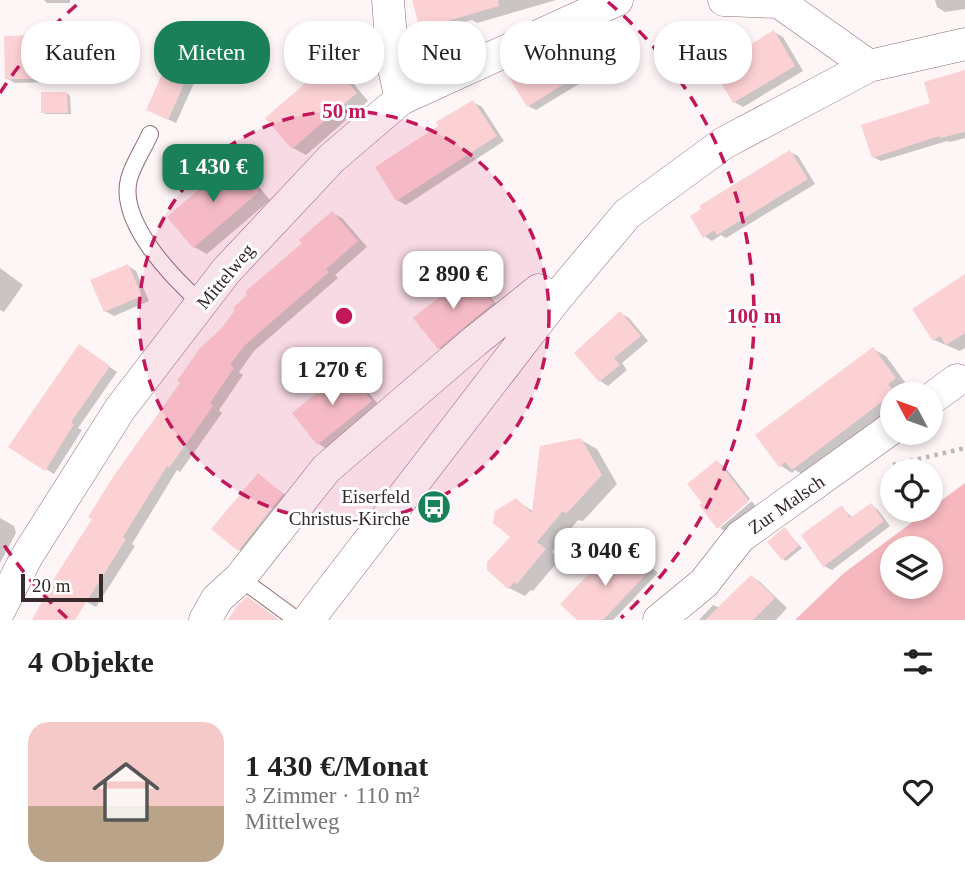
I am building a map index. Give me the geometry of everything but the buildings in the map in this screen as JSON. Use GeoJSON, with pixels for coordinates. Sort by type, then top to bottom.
{"type":"FeatureCollection","features":[{"type":"Feature","properties":{"kind":"street"},"geometry":{"type":"LineString","coordinates":[[388,0],[393,64],[401,99]]}},
{"type":"Feature","properties":{"kind":"street","name":"Mittelweg"},"geometry":{"type":"LineString","coordinates":[[0,609],[27,556],[120,409],[226,271],[332,158],[401,99],[617,0]]}},
{"type":"Feature","properties":{"kind":"street"},"geometry":{"type":"LineString","coordinates":[[724,0],[779,2],[869,66]]}},
{"type":"Feature","properties":{"kind":"street"},"geometry":{"type":"LineString","coordinates":[[308,620],[554,301],[627,214],[724,143],[869,66],[965,44]]}},
{"type":"Feature","properties":{"kind":"street"},"geometry":{"type":"LineString","coordinates":[[205,620],[218,599],[240,578],[326,469],[475,341],[539,290],[554,301]]}},
{"type":"Feature","properties":{"kind":"street"},"geometry":{"type":"LineString","coordinates":[[943,390],[957,380]]}},
{"type":"Feature","properties":{"kind":"street","name":"Zur Malsch"},"geometry":{"type":"LineString","coordinates":[[659,620],[704,583],[740,537],[880,437]]}},
{"type":"Feature","properties":{"kind":"lane"},"geometry":{"type":"LineString","coordinates":[[150,134],[128,180],[131,213],[147,244],[183,287],[201,303]]}},
{"type":"Feature","properties":{"kind":"lane"},"geometry":{"type":"LineString","coordinates":[[240,578],[297,620]]}},
{"type":"Feature","properties":{"kind":"path"},"geometry":{"type":"LineString","coordinates":[[918,459],[965,448]]}},
{"type":"Feature","properties":{"kind":"shaded area"},"geometry":{"type":"Polygon","coordinates":[[[965,483],[965,620],[795,620],[844,573],[880,546],[880,599],[943,599],[943,536],[894,536],[913,522],[943,522],[943,499],[965,483]]]}},
{"type":"Feature","properties":{"kind":"place","name":"Eiserfeld Christus-Kirche"},"geometry":{"type":"Point","coordinates":[434,507]}}]}
